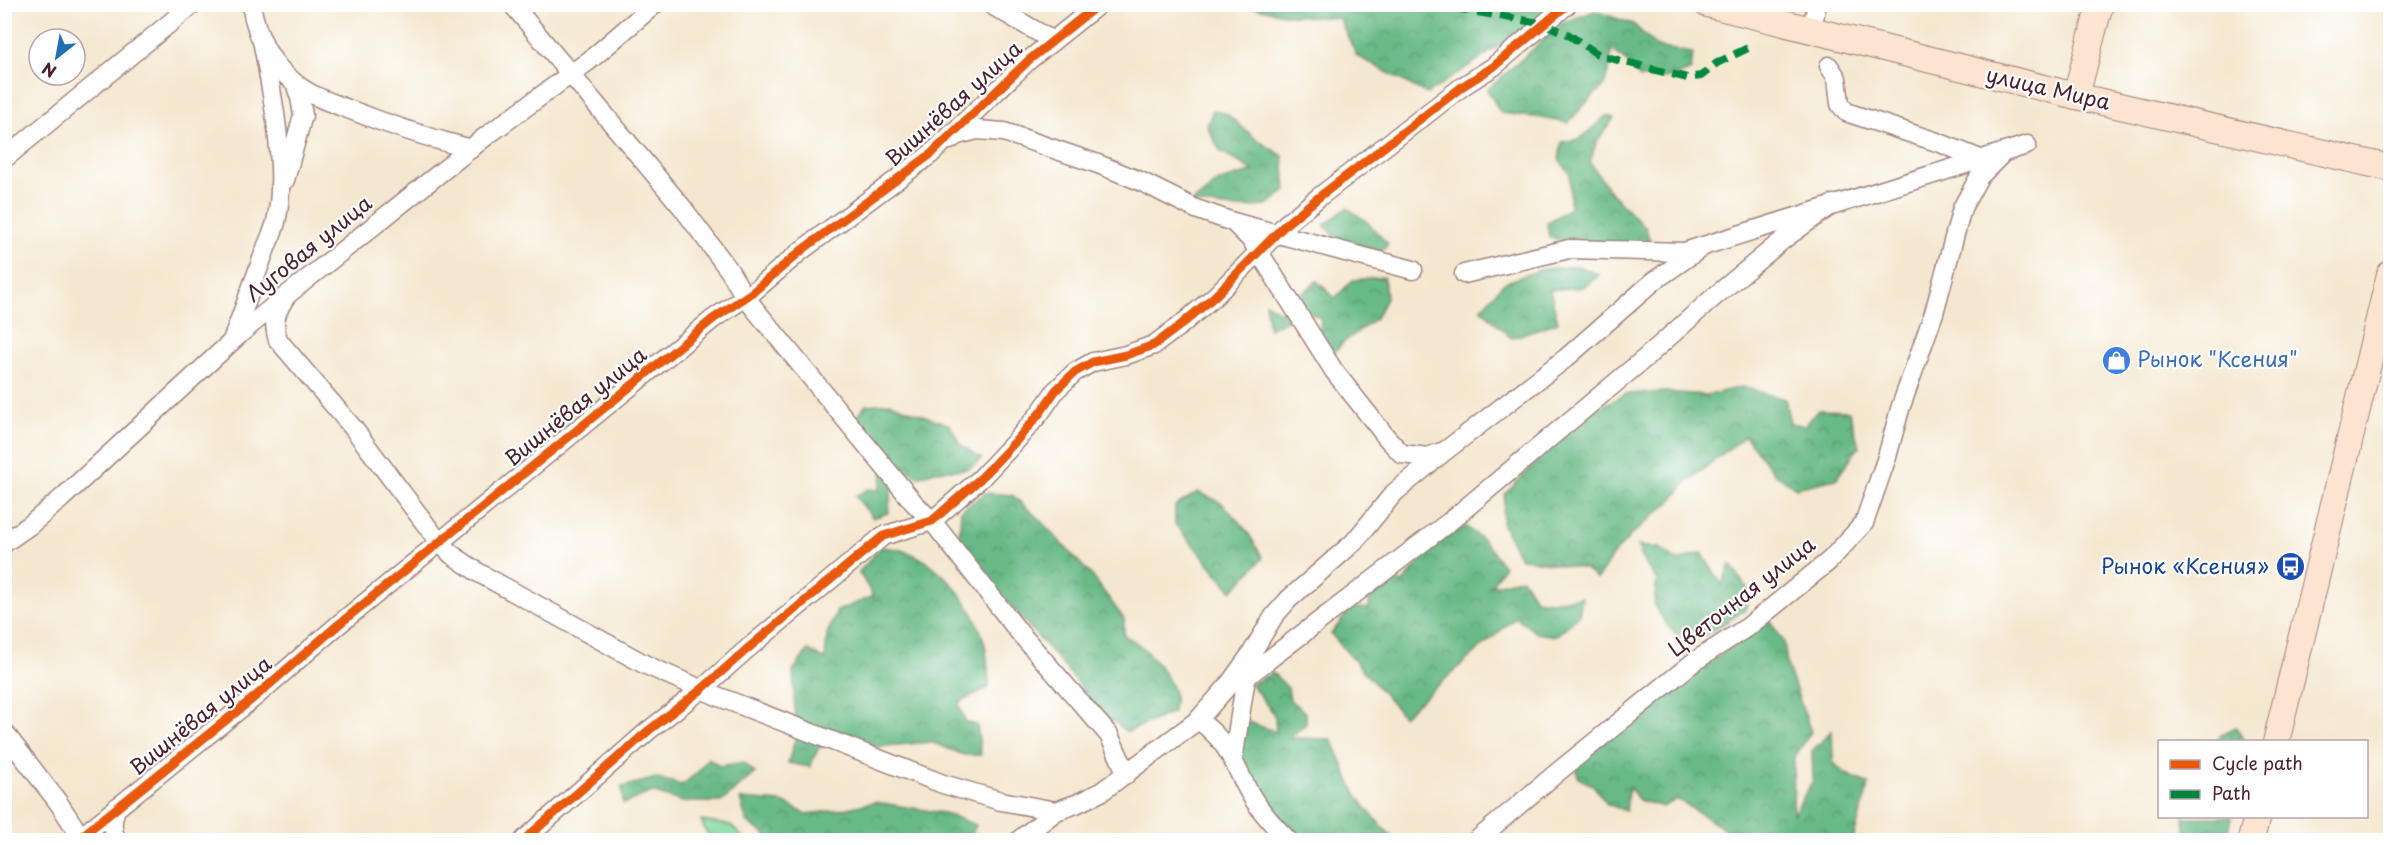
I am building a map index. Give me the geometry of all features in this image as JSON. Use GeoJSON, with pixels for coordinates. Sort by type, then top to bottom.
{"type":"FeatureCollection","features":[{"type":"Feature","properties":{"kind":"main road","name":"улица Мира"},"geometry":{"type":"LineString","coordinates":[[1707,4],[1811,32],[2076,96],[2391,168]]}},
{"type":"Feature","properties":{"kind":"main road"},"geometry":{"type":"LineString","coordinates":[[2076,96],[2100,4]]}},
{"type":"Feature","properties":{"kind":"main road"},"geometry":{"type":"LineString","coordinates":[[2276,740],[2391,274]]}},
{"type":"Feature","properties":{"kind":"main road"},"geometry":{"type":"LineString","coordinates":[[2251,840],[2256,818]]}},
{"type":"Feature","properties":{"kind":"street"},"geometry":{"type":"LineString","coordinates":[[4,159],[193,4]]}},
{"type":"Feature","properties":{"kind":"street"},"geometry":{"type":"LineString","coordinates":[[251,4],[262,40],[271,88],[279,166],[279,202]]}},
{"type":"Feature","properties":{"kind":"street"},"geometry":{"type":"LineString","coordinates":[[512,4],[681,207],[729,270],[745,297],[914,503],[932,521],[1019,632],[1109,735],[1127,774]]}},
{"type":"Feature","properties":{"kind":"street","name":"Луговая улица"},"geometry":{"type":"LineString","coordinates":[[4,543],[62,498],[231,343],[287,295],[471,149],[572,75],[655,4]]}},
{"type":"Feature","properties":{"kind":"street"},"geometry":{"type":"LineString","coordinates":[[990,4],[1053,41]]}},
{"type":"Feature","properties":{"kind":"street","name":"Вишнёвая улица"},"geometry":{"type":"LineString","coordinates":[[79,839],[705,326],[745,297],[802,250],[932,154],[970,114],[1098,4]]}},
{"type":"Feature","properties":{"kind":"street"},"geometry":{"type":"LineString","coordinates":[[524,840],[648,731],[702,689],[754,642],[883,536],[932,521],[981,478],[1040,413],[1056,390],[1075,372],[1093,362],[1126,355],[1154,345],[1215,296],[1278,233],[1319,197],[1463,86],[1493,67],[1568,4]]}},
{"type":"Feature","properties":{"kind":"street"},"geometry":{"type":"LineString","coordinates":[[1811,32],[1817,4]]}},
{"type":"Feature","properties":{"kind":"street"},"geometry":{"type":"LineString","coordinates":[[262,40],[275,63],[295,83],[313,95],[420,136],[471,149]]}},
{"type":"Feature","properties":{"kind":"street"},"geometry":{"type":"LineString","coordinates":[[1829,66],[1837,78],[1840,104],[1846,112],[1940,143],[1983,160]]}},
{"type":"Feature","properties":{"kind":"street"},"geometry":{"type":"LineString","coordinates":[[231,343],[276,223],[279,202],[303,115],[295,83]]}},
{"type":"Feature","properties":{"kind":"street"},"geometry":{"type":"LineString","coordinates":[[932,154],[957,135],[977,130],[1004,132],[1098,164],[1140,181],[1196,209],[1233,222],[1413,270]]}},
{"type":"Feature","properties":{"kind":"street"},"geometry":{"type":"LineString","coordinates":[[1464,274],[1569,249],[1684,252],[1833,204],[2001,155],[2027,145]]}},
{"type":"Feature","properties":{"kind":"street","name":"Цветочная улица"},"geometry":{"type":"LineString","coordinates":[[1477,840],[1695,661],[1749,626],[1829,561],[1864,523],[1887,457],[1900,409],[1934,313],[1962,208],[1979,177],[2001,155]]}},
{"type":"Feature","properties":{"kind":"street"},"geometry":{"type":"LineString","coordinates":[[1246,677],[1449,522],[1713,297],[1833,204]]}},
{"type":"Feature","properties":{"kind":"street"},"geometry":{"type":"LineString","coordinates":[[1233,222],[1252,241],[1258,254],[1334,371],[1386,438],[1402,454],[1428,457],[1445,451]]}},
{"type":"Feature","properties":{"kind":"street"},"geometry":{"type":"LineString","coordinates":[[1019,840],[1056,811],[1101,792],[1198,720],[1251,654],[1274,616],[1289,599],[1354,542],[1394,493],[1566,358],[1654,281],[1704,246]]}},
{"type":"Feature","properties":{"kind":"street"},"geometry":{"type":"LineString","coordinates":[[287,295],[277,309],[274,326],[278,340],[354,429],[439,542],[479,573],[646,665],[702,689],[943,784],[1001,801],[1056,811]]}},
{"type":"Feature","properties":{"kind":"street"},"geometry":{"type":"LineString","coordinates":[[1233,760],[1251,654]]}},
{"type":"Feature","properties":{"kind":"street"},"geometry":{"type":"LineString","coordinates":[[1198,720],[1226,745],[1249,793],[1287,840]]}},
{"type":"Feature","properties":{"kind":"street"},"geometry":{"type":"LineString","coordinates":[[4,732],[58,802],[79,839]]}},
{"type":"Feature","properties":{"kind":"street"},"geometry":{"type":"LineString","coordinates":[[117,807],[113,824],[113,834],[117,840]]}},
{"type":"Feature","properties":{"kind":"green space"},"geometry":{"type":"Polygon","coordinates":[[[1242,5],[1551,5],[1547,14],[1427,94],[1357,56],[1339,18],[1289,15],[1242,5]]]}},
{"type":"Feature","properties":{"kind":"green space"},"geometry":{"type":"Polygon","coordinates":[[[1595,11],[1633,24],[1657,47],[1693,53],[1691,70],[1673,78],[1640,78],[1625,60],[1611,50],[1610,67],[1603,87],[1568,123],[1501,113],[1487,90],[1564,22],[1595,11]]]}},
{"type":"Feature","properties":{"kind":"green space"},"geometry":{"type":"Polygon","coordinates":[[[1213,110],[1227,114],[1257,140],[1283,156],[1286,191],[1266,206],[1233,208],[1192,203],[1217,182],[1254,171],[1220,151],[1207,126],[1213,110]]]}},
{"type":"Feature","properties":{"kind":"green space"},"geometry":{"type":"Polygon","coordinates":[[[1606,116],[1614,118],[1596,143],[1590,162],[1610,192],[1646,228],[1651,246],[1596,244],[1549,238],[1547,223],[1570,208],[1570,174],[1559,159],[1562,142],[1580,139],[1606,116]]]}},
{"type":"Feature","properties":{"kind":"green space"},"geometry":{"type":"Polygon","coordinates":[[[1347,208],[1365,220],[1388,244],[1382,251],[1342,242],[1324,225],[1347,208]]]}},
{"type":"Feature","properties":{"kind":"green space"},"geometry":{"type":"Polygon","coordinates":[[[1578,266],[1599,275],[1584,287],[1550,290],[1558,322],[1511,338],[1481,309],[1504,283],[1542,269],[1578,266]]]}},
{"type":"Feature","properties":{"kind":"green space"},"geometry":{"type":"Polygon","coordinates":[[[1384,277],[1386,298],[1376,318],[1344,342],[1326,360],[1318,343],[1321,318],[1306,311],[1269,329],[1265,303],[1281,312],[1317,281],[1335,298],[1353,280],[1384,277]]]}},
{"type":"Feature","properties":{"kind":"green space"},"geometry":{"type":"Polygon","coordinates":[[[1742,387],[1785,399],[1790,423],[1805,426],[1818,410],[1849,411],[1859,446],[1836,479],[1796,488],[1774,473],[1745,436],[1687,482],[1671,501],[1632,534],[1613,555],[1597,579],[1586,569],[1520,558],[1502,523],[1505,494],[1576,419],[1626,394],[1665,392],[1707,395],[1742,387]]]}},
{"type":"Feature","properties":{"kind":"green space"},"geometry":{"type":"Polygon","coordinates":[[[890,403],[950,425],[960,444],[982,459],[968,469],[935,471],[918,477],[896,464],[888,513],[873,518],[855,496],[869,489],[879,490],[884,466],[853,421],[866,405],[890,403]]]}},
{"type":"Feature","properties":{"kind":"green space"},"geometry":{"type":"Polygon","coordinates":[[[1198,492],[1222,503],[1247,531],[1263,558],[1232,591],[1175,524],[1175,506],[1198,492]]]}},
{"type":"Feature","properties":{"kind":"green space"},"geometry":{"type":"Polygon","coordinates":[[[986,493],[1012,495],[1037,517],[1093,577],[1124,619],[1124,636],[1139,645],[1167,677],[1174,693],[1173,712],[1127,732],[1097,709],[1073,677],[996,589],[959,539],[961,510],[986,493]]]}},
{"type":"Feature","properties":{"kind":"green space"},"geometry":{"type":"Polygon","coordinates":[[[1465,526],[1483,540],[1504,566],[1491,586],[1522,578],[1535,599],[1550,601],[1582,597],[1579,615],[1556,636],[1536,633],[1516,617],[1403,716],[1331,634],[1352,607],[1369,609],[1370,587],[1390,578],[1403,583],[1428,550],[1465,526]]]}},
{"type":"Feature","properties":{"kind":"green space"},"geometry":{"type":"Polygon","coordinates":[[[1638,546],[1659,548],[1678,561],[1702,553],[1722,585],[1730,564],[1752,595],[1744,611],[1689,645],[1669,628],[1654,605],[1657,580],[1644,563],[1638,546]]]}},
{"type":"Feature","properties":{"kind":"green space"},"geometry":{"type":"Polygon","coordinates":[[[881,547],[901,550],[931,565],[964,599],[979,627],[986,652],[989,687],[958,703],[966,722],[977,725],[981,755],[964,755],[931,742],[874,747],[850,744],[819,747],[810,767],[788,763],[796,737],[793,671],[808,650],[825,660],[827,634],[837,611],[873,596],[859,572],[881,547]]]}},
{"type":"Feature","properties":{"kind":"green space"},"geometry":{"type":"Polygon","coordinates":[[[1770,621],[1784,642],[1787,665],[1811,732],[1794,758],[1793,815],[1813,780],[1812,751],[1832,730],[1833,762],[1846,774],[1869,784],[1853,840],[1751,840],[1734,835],[1677,799],[1663,807],[1639,800],[1629,787],[1626,811],[1607,804],[1593,785],[1578,778],[1576,765],[1698,670],[1770,621]]]}},
{"type":"Feature","properties":{"kind":"green space"},"geometry":{"type":"Polygon","coordinates":[[[1273,673],[1288,688],[1290,700],[1306,713],[1306,724],[1289,738],[1331,739],[1361,801],[1396,840],[1286,840],[1239,758],[1239,731],[1249,722],[1276,732],[1275,716],[1251,684],[1273,673]]]}},
{"type":"Feature","properties":{"kind":"green space"},"geometry":{"type":"Polygon","coordinates":[[[2236,727],[2243,740],[2217,740],[2222,734],[2236,727]]]}},
{"type":"Feature","properties":{"kind":"green space"},"geometry":{"type":"Polygon","coordinates":[[[708,758],[720,766],[743,762],[755,773],[721,802],[683,802],[652,792],[623,804],[622,787],[656,778],[682,785],[698,772],[708,758]]]}},
{"type":"Feature","properties":{"kind":"green space"},"geometry":{"type":"Polygon","coordinates":[[[740,799],[782,802],[806,814],[875,802],[944,813],[976,825],[970,840],[816,840],[803,837],[773,840],[747,822],[740,799]]]}},
{"type":"Feature","properties":{"kind":"green space"},"geometry":{"type":"Polygon","coordinates":[[[2183,818],[2232,818],[2227,840],[2193,840],[2186,830],[2183,818]]]}},
{"type":"Feature","properties":{"kind":"green space"},"geometry":{"type":"Polygon","coordinates":[[[701,821],[730,825],[746,840],[708,840],[701,821]]]}},
{"type":"Feature","properties":{"kind":"marked path"},"geometry":{"type":"LineString","coordinates":[[1432,4],[1545,24],[1569,35],[1599,55],[1687,78],[1701,76],[1717,63],[1748,48]]}},
{"type":"Feature","properties":{"kind":"cycle path"},"geometry":{"type":"LineString","coordinates":[[77,840],[256,696],[338,625],[713,319],[753,292],[802,250],[931,154],[1029,60],[1099,4]]}},
{"type":"Feature","properties":{"kind":"cycle path"},"geometry":{"type":"LineString","coordinates":[[524,840],[648,731],[702,689],[883,536],[932,521],[981,478],[1040,413],[1056,390],[1075,372],[1093,362],[1126,355],[1154,345],[1215,296],[1286,224],[1463,86],[1493,67],[1568,4]]}},
{"type":"Feature","properties":{"kind":"place","name":"Рынок \"Ксения\""},"geometry":{"type":"Point","coordinates":[2116,360]}},
{"type":"Feature","properties":{"kind":"place","name":"Рынок «Ксения»"},"geometry":{"type":"Point","coordinates":[2290,567]}}]}
